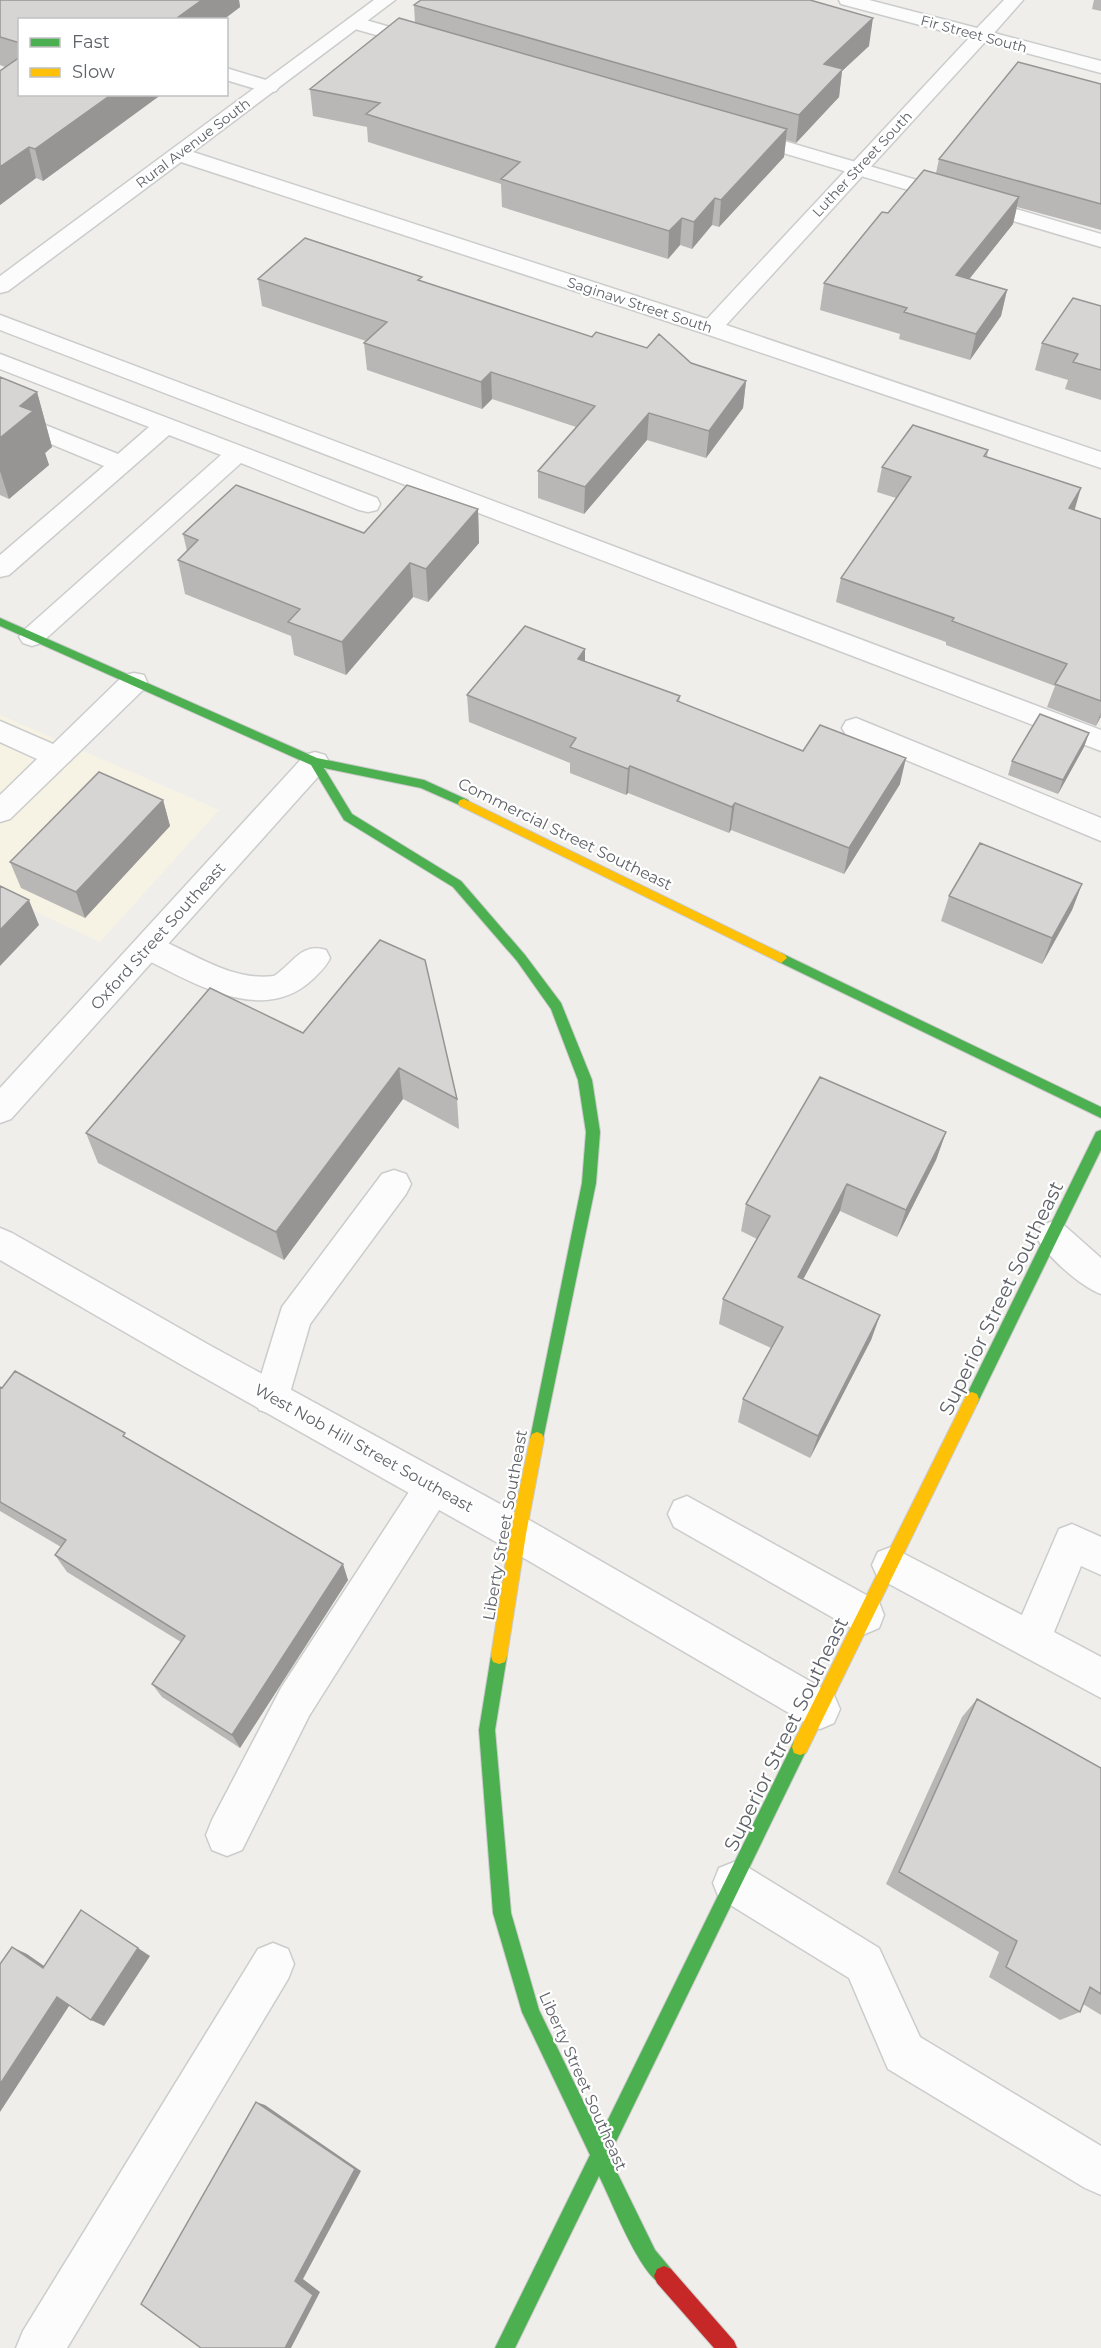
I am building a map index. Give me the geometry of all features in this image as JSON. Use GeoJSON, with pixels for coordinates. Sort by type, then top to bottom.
{"type":"FeatureCollection","features":[{"type":"Feature","properties":{"kind":"main road","name":"Commercial Street Southeast"},"geometry":{"type":"LineString","coordinates":[[0,622],[315,762],[424,784],[1101,1113]]}},
{"type":"Feature","properties":{"kind":"main road","name":"Liberty Street Southeast"},"geometry":{"type":"LineString","coordinates":[[315,762],[348,817],[457,884],[521,958],[557,1007],[585,1080],[593,1132],[589,1182],[518,1534],[487,1730],[502,1913],[531,2012],[648,2257],[727,2348]]}},
{"type":"Feature","properties":{"kind":"main road","name":"Superior Street Southeast"},"geometry":{"type":"LineString","coordinates":[[505,2348],[1101,1136]]}},
{"type":"Feature","properties":{"kind":"street","name":"Rural Avenue South"},"geometry":{"type":"LineString","coordinates":[[0,286],[386,0]]}},
{"type":"Feature","properties":{"kind":"street","name":"Fir Street South"},"geometry":{"type":"LineString","coordinates":[[848,0],[1101,67]]}},
{"type":"Feature","properties":{"kind":"street","name":"Luther Street South"},"geometry":{"type":"LineString","coordinates":[[711,328],[1014,0]]}},
{"type":"Feature","properties":{"kind":"street"},"geometry":{"type":"LineString","coordinates":[[355,23],[446,50]]}},
{"type":"Feature","properties":{"kind":"street"},"geometry":{"type":"LineString","coordinates":[[228,75],[269,87]]}},
{"type":"Feature","properties":{"kind":"street"},"geometry":{"type":"LineString","coordinates":[[721,129],[1101,241]]}},
{"type":"Feature","properties":{"kind":"street","name":"Saginaw Street South"},"geometry":{"type":"LineString","coordinates":[[178,154],[711,328],[1101,460]]}},
{"type":"Feature","properties":{"kind":"street"},"geometry":{"type":"LineString","coordinates":[[0,322],[1101,741]]}},
{"type":"Feature","properties":{"kind":"street"},"geometry":{"type":"LineString","coordinates":[[0,361],[368,504]]}},
{"type":"Feature","properties":{"kind":"street"},"geometry":{"type":"LineString","coordinates":[[0,414],[122,464]]}},
{"type":"Feature","properties":{"kind":"street"},"geometry":{"type":"LineString","coordinates":[[0,570],[166,425]]}},
{"type":"Feature","properties":{"kind":"street"},"geometry":{"type":"LineString","coordinates":[[32,637],[238,453]]}},
{"type":"Feature","properties":{"kind":"street"},"geometry":{"type":"LineString","coordinates":[[0,812],[134,682]]}},
{"type":"Feature","properties":{"kind":"street"},"geometry":{"type":"LineString","coordinates":[[855,728],[1101,830]]}},
{"type":"Feature","properties":{"kind":"street"},"geometry":{"type":"LineString","coordinates":[[0,731],[57,757]]}},
{"type":"Feature","properties":{"kind":"street","name":"Oxford Street Southeast"},"geometry":{"type":"LineString","coordinates":[[0,1110],[315,762]]}},
{"type":"Feature","properties":{"kind":"street"},"geometry":{"type":"LineString","coordinates":[[148,947],[217,978],[256,989],[279,987],[315,958]]}},
{"type":"Feature","properties":{"kind":"street"},"geometry":{"type":"LineString","coordinates":[[272,1398],[294,1318],[394,1184]]}},
{"type":"Feature","properties":{"kind":"street"},"geometry":{"type":"LineString","coordinates":[[1053,1236],[1101,1279]]}},
{"type":"Feature","properties":{"kind":"street","name":"West Nob Hill Street Southeast"},"geometry":{"type":"LineString","coordinates":[[0,1243],[272,1398],[518,1534],[820,1709]]}},
{"type":"Feature","properties":{"kind":"street"},"geometry":{"type":"LineString","coordinates":[[226,1834],[296,1702],[433,1486]]}},
{"type":"Feature","properties":{"kind":"street"},"geometry":{"type":"LineString","coordinates":[[687,1514],[865,1615]]}},
{"type":"Feature","properties":{"kind":"street"},"geometry":{"type":"LineString","coordinates":[[1031,1640],[1072,1542],[1101,1557]]}},
{"type":"Feature","properties":{"kind":"street"},"geometry":{"type":"LineString","coordinates":[[891,1565],[1101,1678]]}},
{"type":"Feature","properties":{"kind":"street"},"geometry":{"type":"LineString","coordinates":[[734,1883],[864,1963],[904,2053],[1101,2172]]}},
{"type":"Feature","properties":{"kind":"street"},"geometry":{"type":"LineString","coordinates":[[40,2348],[273,1964]]}},
{"type":"Feature","properties":{"kind":"shaded area"},"geometry":{"type":"Polygon","coordinates":[[[0,715],[219,810],[100,942],[0,895],[0,715]]]}},
{"type":"Feature","properties":{"kind":"building"},"geometry":{"type":"Polygon","coordinates":[[[0,0],[202,0],[177,18],[18,18],[18,42],[0,37],[0,0]]]}},
{"type":"Feature","properties":{"kind":"building"},"geometry":{"type":"Polygon","coordinates":[[[421,0],[810,0],[873,18],[824,64],[843,69],[799,115],[414,5],[421,0]]]}},
{"type":"Feature","properties":{"kind":"building"},"geometry":{"type":"Polygon","coordinates":[[[399,18],[787,129],[721,200],[715,198],[694,222],[682,218],[669,231],[501,179],[520,162],[366,114],[380,103],[310,89],[399,18]]]}},
{"type":"Feature","properties":{"kind":"building"},"geometry":{"type":"Polygon","coordinates":[[[18,58],[18,96],[109,96],[35,149],[29,147],[0,167],[0,71],[18,58]]]}},
{"type":"Feature","properties":{"kind":"building"},"geometry":{"type":"Polygon","coordinates":[[[1018,62],[1101,84],[1101,204],[939,159],[1018,62]]]}},
{"type":"Feature","properties":{"kind":"building"},"geometry":{"type":"Polygon","coordinates":[[[924,170],[1019,197],[956,275],[1007,290],[976,334],[904,312],[907,308],[824,283],[882,212],[888,213],[924,170]]]}},
{"type":"Feature","properties":{"kind":"building"},"geometry":{"type":"Polygon","coordinates":[[[305,238],[422,277],[418,280],[592,337],[596,332],[647,348],[659,334],[691,363],[746,381],[709,431],[649,413],[585,487],[538,471],[595,406],[491,372],[481,382],[364,343],[387,322],[258,279],[305,238]]]}},
{"type":"Feature","properties":{"kind":"building"},"geometry":{"type":"Polygon","coordinates":[[[1073,298],[1101,306],[1101,370],[1073,362],[1078,354],[1042,343],[1073,298]]]}},
{"type":"Feature","properties":{"kind":"building"},"geometry":{"type":"Polygon","coordinates":[[[0,377],[37,392],[20,406],[33,411],[0,438],[0,377]]]}},
{"type":"Feature","properties":{"kind":"building"},"geometry":{"type":"Polygon","coordinates":[[[913,425],[988,450],[984,456],[1081,488],[1069,508],[1101,519],[1101,701],[1055,684],[1067,664],[952,621],[954,618],[841,578],[911,477],[882,467],[913,425]]]}},
{"type":"Feature","properties":{"kind":"building"},"geometry":{"type":"Polygon","coordinates":[[[236,485],[364,533],[407,485],[478,509],[426,569],[410,563],[342,642],[288,622],[300,609],[178,560],[198,540],[183,534],[236,485]]]}},
{"type":"Feature","properties":{"kind":"building"},"geometry":{"type":"Polygon","coordinates":[[[525,626],[585,649],[578,659],[680,696],[677,701],[803,751],[820,725],[906,758],[849,848],[735,803],[732,807],[630,766],[628,769],[570,747],[576,738],[467,695],[525,626]]]}},
{"type":"Feature","properties":{"kind":"building"},"geometry":{"type":"Polygon","coordinates":[[[1040,714],[1089,733],[1063,780],[1012,761],[1040,714]]]}},
{"type":"Feature","properties":{"kind":"building"},"geometry":{"type":"Polygon","coordinates":[[[99,772],[163,800],[76,892],[10,862],[99,772]]]}},
{"type":"Feature","properties":{"kind":"building"},"geometry":{"type":"Polygon","coordinates":[[[980,843],[1082,884],[1052,938],[949,896],[980,843]]]}},
{"type":"Feature","properties":{"kind":"building"},"geometry":{"type":"Polygon","coordinates":[[[0,886],[29,900],[0,930],[0,886]]]}},
{"type":"Feature","properties":{"kind":"building"},"geometry":{"type":"Polygon","coordinates":[[[380,940],[425,960],[457,1099],[399,1068],[276,1232],[86,1133],[210,988],[303,1033],[380,940]]]}},
{"type":"Feature","properties":{"kind":"building"},"geometry":{"type":"Polygon","coordinates":[[[820,1077],[946,1132],[906,1210],[847,1184],[798,1277],[880,1315],[818,1436],[743,1399],[783,1327],[723,1299],[770,1216],[746,1204],[820,1077]]]}},
{"type":"Feature","properties":{"kind":"building"},"geometry":{"type":"Polygon","coordinates":[[[15,1371],[125,1433],[123,1436],[343,1564],[232,1735],[152,1684],[185,1636],[55,1555],[66,1540],[0,1502],[0,1387],[2,1388],[15,1371]]]}},
{"type":"Feature","properties":{"kind":"building"},"geometry":{"type":"Polygon","coordinates":[[[977,1699],[1101,1768],[1101,1994],[1090,1987],[1080,2012],[1006,1967],[1017,1941],[899,1872],[977,1699]]]}},
{"type":"Feature","properties":{"kind":"building"},"geometry":{"type":"Polygon","coordinates":[[[81,1910],[138,1948],[91,2020],[57,1997],[0,2084],[0,1964],[12,1947],[43,1968],[81,1910]]]}},
{"type":"Feature","properties":{"kind":"building"},"geometry":{"type":"Polygon","coordinates":[[[256,2102],[355,2169],[295,2281],[313,2295],[285,2348],[201,2348],[141,2304],[256,2102]]]}},
{"type":"Feature","properties":{"kind":"traffic: fast"},"geometry":{"type":"LineString","coordinates":[[0,622],[315,762],[424,784],[464,803]]}},
{"type":"Feature","properties":{"kind":"traffic: fast"},"geometry":{"type":"LineString","coordinates":[[315,762],[348,817],[457,884],[521,958],[557,1007],[585,1080],[593,1132],[589,1183],[537,1439]]}},
{"type":"Feature","properties":{"kind":"traffic: fast"},"geometry":{"type":"LineString","coordinates":[[781,958],[1101,1113]]}},
{"type":"Feature","properties":{"kind":"traffic: fast"},"geometry":{"type":"LineString","coordinates":[[972,1399],[1101,1136]]}},
{"type":"Feature","properties":{"kind":"traffic: fast"},"geometry":{"type":"LineString","coordinates":[[499,1656],[487,1730],[502,1913],[531,2012],[648,2257],[664,2276]]}},
{"type":"Feature","properties":{"kind":"traffic: fast"},"geometry":{"type":"LineString","coordinates":[[505,2348],[800,1747]]}},
{"type":"Feature","properties":{"kind":"traffic: slow"},"geometry":{"type":"LineString","coordinates":[[464,803],[781,958]]}},
{"type":"Feature","properties":{"kind":"traffic: slow"},"geometry":{"type":"LineString","coordinates":[[800,1747],[972,1399]]}},
{"type":"Feature","properties":{"kind":"traffic: slow"},"geometry":{"type":"LineString","coordinates":[[499,1656],[518,1534],[537,1439]]}},
{"type":"Feature","properties":{"kind":"traffic: jam"},"geometry":{"type":"LineString","coordinates":[[664,2276],[727,2348]]}}]}
